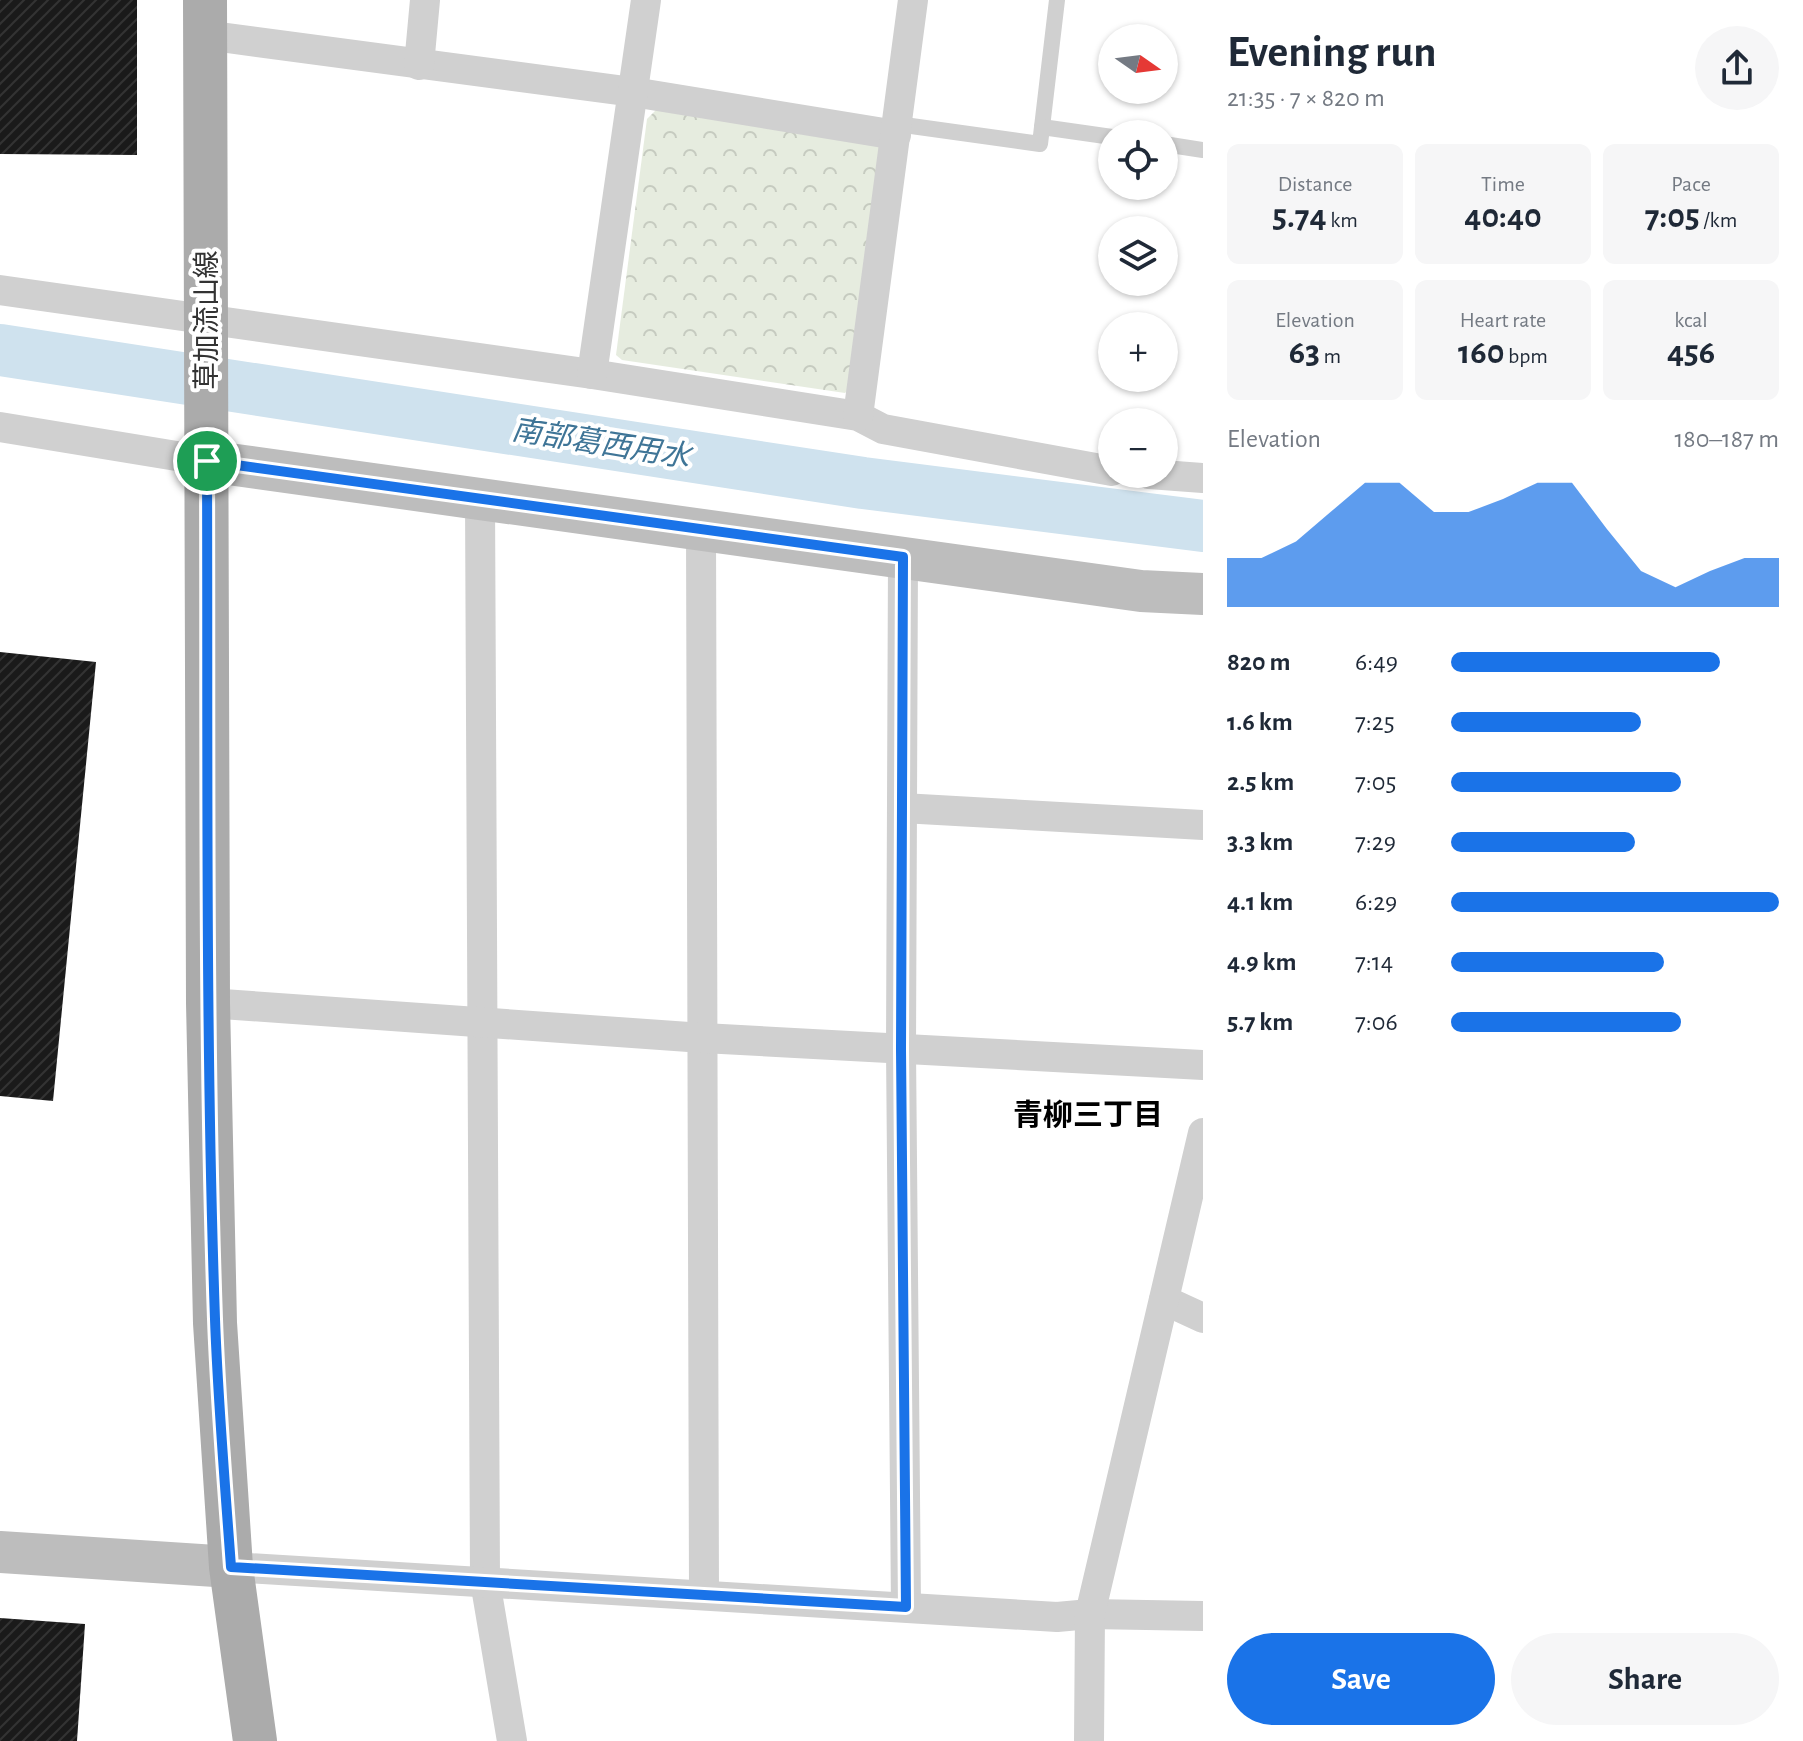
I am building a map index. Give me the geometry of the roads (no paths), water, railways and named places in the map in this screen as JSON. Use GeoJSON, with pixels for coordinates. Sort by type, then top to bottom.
{"type":"FeatureCollection","features":[{"type":"Feature","properties":{"kind":"main road","name":"草加流山線"},"geometry":{"type":"LineString","coordinates":[[205,18],[208,1003],[215,1323],[231,1567],[255,1741]]}},
{"type":"Feature","properties":{"kind":"street"},"geometry":{"type":"LineString","coordinates":[[419,65],[425,0]]}},
{"type":"Feature","properties":{"kind":"street"},"geometry":{"type":"LineString","coordinates":[[592,374],[646,0]]}},
{"type":"Feature","properties":{"kind":"street"},"geometry":{"type":"LineString","coordinates":[[858,416],[913,0]]}},
{"type":"Feature","properties":{"kind":"street"},"geometry":{"type":"LineString","coordinates":[[205,18],[419,65],[897,129]]}},
{"type":"Feature","properties":{"kind":"street"},"geometry":{"type":"LineString","coordinates":[[0,290],[206,330],[592,374],[858,416],[883,429],[1098,468]]}},
{"type":"Feature","properties":{"kind":"street"},"geometry":{"type":"LineString","coordinates":[[0,427],[207,452],[480,498],[1141,591],[1203,594]]}},
{"type":"Feature","properties":{"kind":"street"},"geometry":{"type":"LineString","coordinates":[[1178,476],[1203,478]]}},
{"type":"Feature","properties":{"kind":"street"},"geometry":{"type":"LineString","coordinates":[[480,498],[485,1581],[512,1741]]}},
{"type":"Feature","properties":{"kind":"street"},"geometry":{"type":"LineString","coordinates":[[701,529],[704,1595]]}},
{"type":"Feature","properties":{"kind":"street"},"geometry":{"type":"LineString","coordinates":[[903,557],[901,1049],[906,1607]]}},
{"type":"Feature","properties":{"kind":"street"},"geometry":{"type":"LineString","coordinates":[[902,808],[1203,825]]}},
{"type":"Feature","properties":{"kind":"street"},"geometry":{"type":"LineString","coordinates":[[208,1003],[703,1038],[1203,1065]]}},
{"type":"Feature","properties":{"kind":"street"},"geometry":{"type":"LineString","coordinates":[[1089,1741],[1090,1614],[1203,1133]]}},
{"type":"Feature","properties":{"kind":"street"},"geometry":{"type":"LineString","coordinates":[[1164,1300],[1203,1318]]}},
{"type":"Feature","properties":{"kind":"street"},"geometry":{"type":"LineString","coordinates":[[0,1552],[1057,1617],[1090,1614],[1203,1616]]}},
{"type":"Feature","properties":{"kind":"lane"},"geometry":{"type":"LineString","coordinates":[[897,129],[1040,144],[1057,0]]}},
{"type":"Feature","properties":{"kind":"lane"},"geometry":{"type":"LineString","coordinates":[[1042,127],[1098,135]]}},
{"type":"Feature","properties":{"kind":"lane"},"geometry":{"type":"LineString","coordinates":[[1178,146],[1203,150]]}},
{"type":"Feature","properties":{"kind":"waterway","name":"南部葛西用水"},"geometry":{"type":"LineString","coordinates":[[0,350],[863,483],[1203,526]]}},
{"type":"Feature","properties":{"kind":"district","name":"青柳三丁目"},"geometry":{"type":"Point","coordinates":[1088,1115]}}]}
